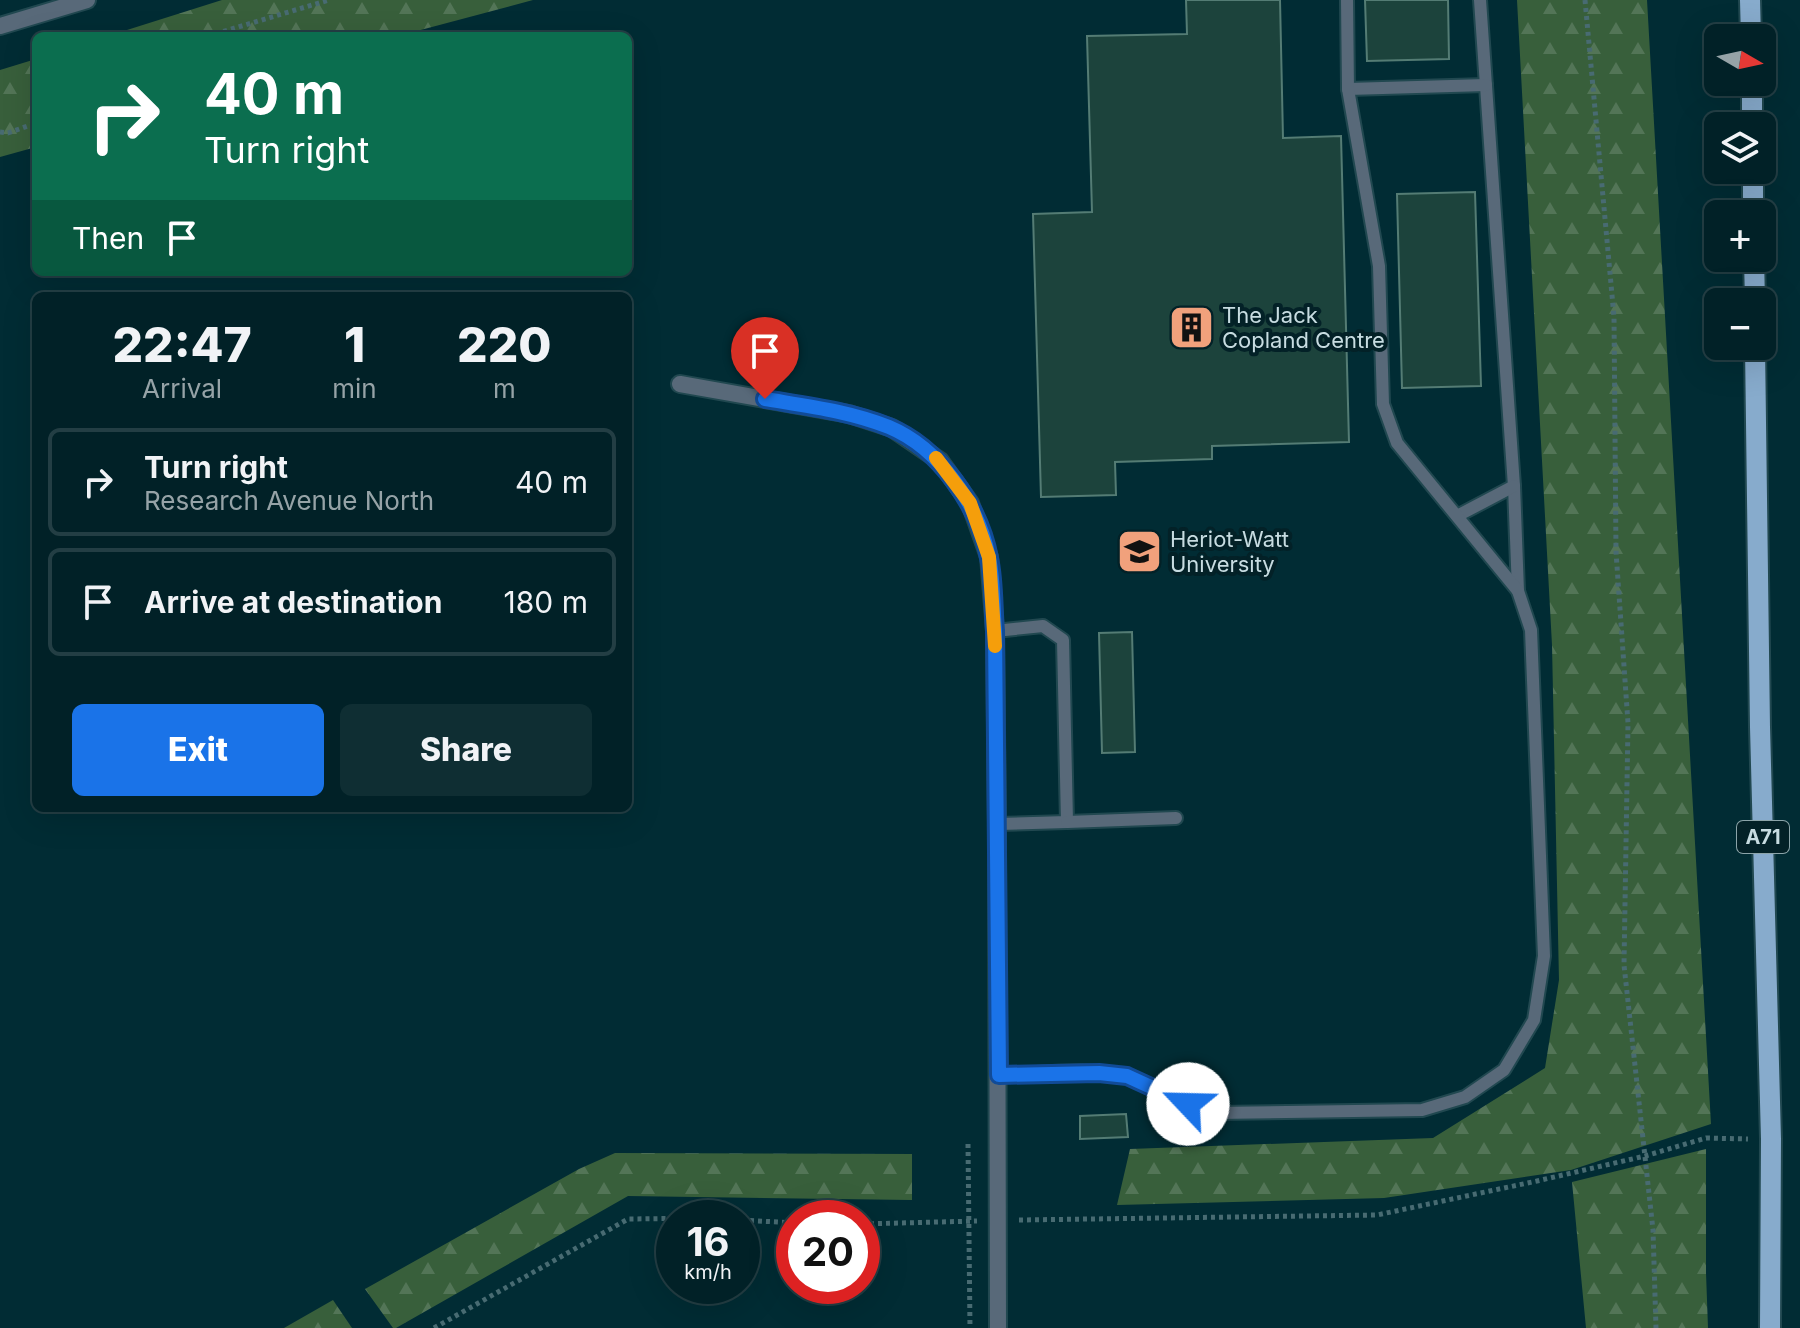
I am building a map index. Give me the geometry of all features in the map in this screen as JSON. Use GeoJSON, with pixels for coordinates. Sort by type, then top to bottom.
{"type":"FeatureCollection","features":[{"type":"Feature","properties":{"kind":"main road"},"geometry":{"type":"LineString","coordinates":[[1750,0],[1751,24]]}},
{"type":"Feature","properties":{"kind":"main road","name":"A71"},"geometry":{"type":"LineString","coordinates":[[1755,360],[1760,727],[1771,1139],[1770,1328]]}},
{"type":"Feature","properties":{"kind":"street"},"geometry":{"type":"LineString","coordinates":[[0,26],[87,0]]}},
{"type":"Feature","properties":{"kind":"street"},"geometry":{"type":"LineString","coordinates":[[680,384],[849,414],[892,428],[940,461],[970,503],[989,557],[995,631],[998,1328]]}},
{"type":"Feature","properties":{"kind":"lane"},"geometry":{"type":"LineString","coordinates":[[1347,0],[1348,89],[1379,266],[1383,404],[1397,443],[1518,591]]}},
{"type":"Feature","properties":{"kind":"lane"},"geometry":{"type":"LineString","coordinates":[[999,1075],[1099,1073],[1127,1076],[1215,1113],[1422,1110],[1465,1097],[1504,1070],[1534,1020],[1544,956],[1531,630],[1518,591],[1514,486],[1480,0]]}},
{"type":"Feature","properties":{"kind":"lane"},"geometry":{"type":"LineString","coordinates":[[1348,89],[1486,85]]}},
{"type":"Feature","properties":{"kind":"lane"},"geometry":{"type":"LineString","coordinates":[[1457,516],[1514,486]]}},
{"type":"Feature","properties":{"kind":"lane"},"geometry":{"type":"LineString","coordinates":[[995,631],[1043,626],[1063,640],[1067,822]]}},
{"type":"Feature","properties":{"kind":"lane"},"geometry":{"type":"LineString","coordinates":[[997,824],[1176,818]]}},
{"type":"Feature","properties":{"kind":"path"},"geometry":{"type":"LineString","coordinates":[[221,32],[329,0]]}},
{"type":"Feature","properties":{"kind":"path"},"geometry":{"type":"LineString","coordinates":[[1585,0],[1614,317],[1616,552],[1628,723],[1624,965],[1653,1230],[1656,1328]]}},
{"type":"Feature","properties":{"kind":"path"},"geometry":{"type":"LineString","coordinates":[[0,132],[8,133],[32,124]]}},
{"type":"Feature","properties":{"kind":"path"},"geometry":{"type":"LineString","coordinates":[[880,1224],[1377,1215],[1645,1156],[1706,1138],[1771,1139]]}},
{"type":"Feature","properties":{"kind":"path"},"geometry":{"type":"LineString","coordinates":[[968,1144],[970,1328]]}},
{"type":"Feature","properties":{"kind":"path"},"geometry":{"type":"LineString","coordinates":[[434,1328],[628,1219],[656,1218]]}},
{"type":"Feature","properties":{"kind":"green space"},"geometry":{"type":"Polygon","coordinates":[[[222,0],[533,0],[413,32],[121,32],[222,0]]]}},
{"type":"Feature","properties":{"kind":"green space"},"geometry":{"type":"Polygon","coordinates":[[[1517,0],[1647,0],[1711,1124],[1571,1170],[1384,1198],[1117,1205],[1130,1149],[1433,1138],[1545,1068],[1559,980],[1552,645],[1517,0]]]}},
{"type":"Feature","properties":{"kind":"green space"},"geometry":{"type":"Polygon","coordinates":[[[32,60],[32,148],[0,157],[0,70],[32,60]]]}},
{"type":"Feature","properties":{"kind":"green space"},"geometry":{"type":"Polygon","coordinates":[[[1706,1149],[1708,1328],[1586,1328],[1572,1182],[1706,1149]]]}},
{"type":"Feature","properties":{"kind":"green space"},"geometry":{"type":"Polygon","coordinates":[[[615,1153],[912,1154],[912,1200],[628,1196],[396,1328],[365,1289],[579,1169],[615,1153]]]}},
{"type":"Feature","properties":{"kind":"green space"},"geometry":{"type":"Polygon","coordinates":[[[333,1300],[352,1328],[284,1328],[333,1300]]]}},
{"type":"Feature","properties":{"kind":"building","name":"The Jack Copland Centre"},"geometry":{"type":"Polygon","coordinates":[[[1186,0],[1280,0],[1283,138],[1341,136],[1349,442],[1212,446],[1212,459],[1115,462],[1116,495],[1041,497],[1033,214],[1092,212],[1087,36],[1187,34],[1186,0]]]}},
{"type":"Feature","properties":{"kind":"building"},"geometry":{"type":"Polygon","coordinates":[[[1365,0],[1448,0],[1449,59],[1367,61],[1365,0]]]}},
{"type":"Feature","properties":{"kind":"building"},"geometry":{"type":"Polygon","coordinates":[[[1475,192],[1481,386],[1402,388],[1397,194],[1475,192]]]}},
{"type":"Feature","properties":{"kind":"building"},"geometry":{"type":"Polygon","coordinates":[[[1132,632],[1135,752],[1102,753],[1099,633],[1132,632]]]}},
{"type":"Feature","properties":{"kind":"building"},"geometry":{"type":"Polygon","coordinates":[[[1126,1114],[1128,1137],[1080,1139],[1080,1116],[1126,1114]]]}},
{"type":"Feature","properties":{"kind":"slow traffic"},"geometry":{"type":"LineString","coordinates":[[936,458],[970,503],[989,557],[995,646]]}},
{"type":"Feature","properties":{"kind":"place","name":"The Jack Copland Centre"},"geometry":{"type":"Point","coordinates":[1191,328]}},
{"type":"Feature","properties":{"kind":"place","name":"Heriot-Watt University"},"geometry":{"type":"Point","coordinates":[1139,552]}},
{"type":"Feature","properties":{"kind":"route"},"geometry":{"type":"LineString","coordinates":[[765,399],[849,414],[892,428],[940,461],[970,503],[989,557],[995,631],[999,1075],[1099,1073],[1127,1076],[1188,1104]]}}]}
